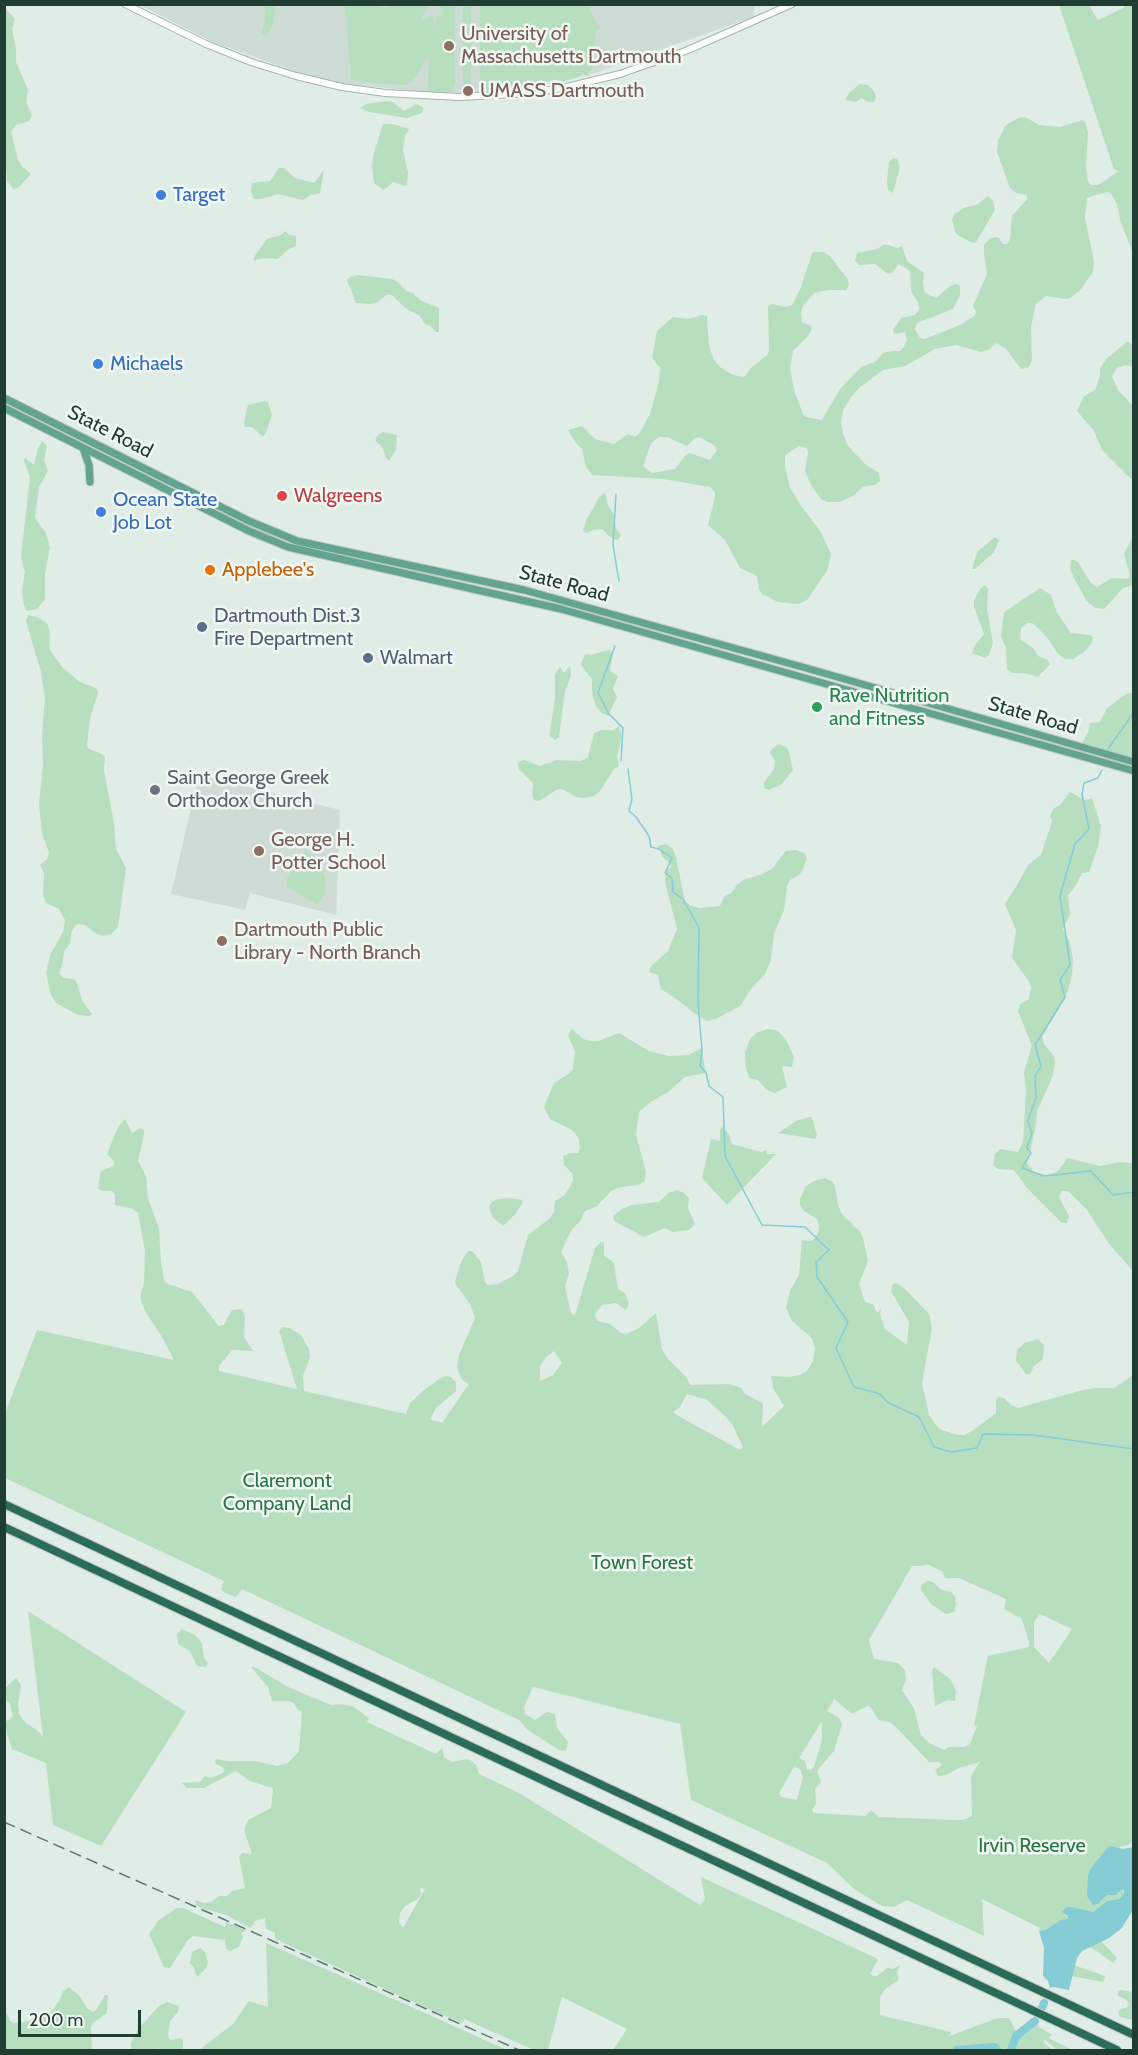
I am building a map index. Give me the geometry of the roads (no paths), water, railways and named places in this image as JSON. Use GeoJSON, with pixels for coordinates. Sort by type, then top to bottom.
{"type":"FeatureCollection","features":[{"type":"Feature","properties":{"kind":"highway"},"geometry":{"type":"LineString","coordinates":[[4,1504],[1131,2034]]}},
{"type":"Feature","properties":{"kind":"highway"},"geometry":{"type":"LineString","coordinates":[[4,1527],[1117,2050]]}},
{"type":"Feature","properties":{"kind":"main road"},"geometry":{"type":"LineString","coordinates":[[125,4],[206,44],[286,74],[367,91],[440,96],[532,93],[610,77],[677,55],[792,4]]}},
{"type":"Feature","properties":{"kind":"main road","name":"State Road"},"geometry":{"type":"LineString","coordinates":[[4,398],[249,522],[284,536],[524,590],[1134,762]]}},
{"type":"Feature","properties":{"kind":"main road","name":"State Road"},"geometry":{"type":"LineString","coordinates":[[4,408],[249,531],[288,547],[561,609],[1134,771]]}},
{"type":"Feature","properties":{"kind":"main road"},"geometry":{"type":"LineString","coordinates":[[83,447],[89,465],[90,482]]}},
{"type":"Feature","properties":{"kind":"water"},"geometry":{"type":"Polygon","coordinates":[[[1111,1846],[1123,1849],[1133,1847],[1133,1910],[1121,1929],[1109,1938],[1082,1951],[1077,1958],[1069,1990],[1050,1988],[1043,1976],[1044,1948],[1039,1931],[1068,1919],[1068,1916],[1062,1912],[1067,1907],[1093,1912],[1107,1901],[1119,1899],[1123,1895],[1123,1889],[1116,1895],[1107,1895],[1098,1904],[1093,1905],[1087,1896],[1088,1875],[1091,1868],[1111,1846]]]}},
{"type":"Feature","properties":{"kind":"waterway"},"geometry":{"type":"LineString","coordinates":[[616,494],[613,545],[619,581]]}},
{"type":"Feature","properties":{"kind":"waterway"},"geometry":{"type":"LineString","coordinates":[[615,646],[598,693],[609,714],[623,728],[621,761]]}},
{"type":"Feature","properties":{"kind":"waterway"},"geometry":{"type":"LineString","coordinates":[[1108,749],[1134,712]]}},
{"type":"Feature","properties":{"kind":"waterway"},"geometry":{"type":"LineString","coordinates":[[628,769],[632,799],[629,811],[649,836],[651,847],[659,849],[672,858],[665,873],[672,878],[673,892],[683,899],[699,928],[698,1003],[702,1050],[700,1066],[706,1072],[709,1086],[723,1097],[725,1156],[762,1225],[805,1227],[829,1250],[816,1262],[817,1277],[848,1322],[836,1348],[854,1387],[880,1394],[887,1402],[919,1417],[934,1447],[951,1452],[977,1448],[983,1434],[1033,1435],[1134,1449]]}},
{"type":"Feature","properties":{"kind":"waterway"},"geometry":{"type":"LineString","coordinates":[[1102,770],[1098,778],[1084,783],[1082,794],[1089,829],[1075,844],[1060,896],[1070,965],[1060,980],[1065,997],[1035,1045],[1041,1066],[1035,1077],[1036,1097],[1028,1121],[1032,1133],[1027,1147],[1031,1153],[1022,1168],[1044,1176],[1091,1171],[1113,1195],[1134,1192]]}},
{"type":"Feature","properties":{"kind":"waterway"},"geometry":{"type":"LineString","coordinates":[[1042,2008],[1044,2003]]}},
{"type":"Feature","properties":{"kind":"waterway"},"geometry":{"type":"LineString","coordinates":[[1011,2050],[1016,2036],[1035,2021]]}},
{"type":"Feature","properties":{"kind":"waterway"},"geometry":{"type":"LineString","coordinates":[[957,2050],[995,2047],[997,2050]]}},
{"type":"Feature","properties":{"kind":"railway"},"geometry":{"type":"LineString","coordinates":[[4,1822],[519,2050]]}},
{"type":"Feature","properties":{"kind":"place","name":"University of Massachusetts Dartmouth"},"geometry":{"type":"Point","coordinates":[449,46]}},
{"type":"Feature","properties":{"kind":"place","name":"UMASS Dartmouth"},"geometry":{"type":"Point","coordinates":[468,91]}},
{"type":"Feature","properties":{"kind":"place","name":"Target"},"geometry":{"type":"Point","coordinates":[161,195]}},
{"type":"Feature","properties":{"kind":"place","name":"Michaels"},"geometry":{"type":"Point","coordinates":[98,364]}},
{"type":"Feature","properties":{"kind":"place","name":"Walgreens"},"geometry":{"type":"Point","coordinates":[282,496]}},
{"type":"Feature","properties":{"kind":"place","name":"Ocean State Job Lot"},"geometry":{"type":"Point","coordinates":[101,512]}},
{"type":"Feature","properties":{"kind":"place","name":"Applebee's"},"geometry":{"type":"Point","coordinates":[210,570]}},
{"type":"Feature","properties":{"kind":"place","name":"Dartmouth Dist.3 Fire Department"},"geometry":{"type":"Point","coordinates":[202,627]}},
{"type":"Feature","properties":{"kind":"place","name":"Walmart"},"geometry":{"type":"Point","coordinates":[368,658]}},
{"type":"Feature","properties":{"kind":"place","name":"Rave Nutrition and Fitness"},"geometry":{"type":"Point","coordinates":[817,707]}},
{"type":"Feature","properties":{"kind":"place","name":"Saint George Greek Orthodox Church"},"geometry":{"type":"Point","coordinates":[155,790]}},
{"type":"Feature","properties":{"kind":"place","name":"George H. Potter School"},"geometry":{"type":"Point","coordinates":[259,851]}},
{"type":"Feature","properties":{"kind":"place","name":"Dartmouth Public Library - North Branch"},"geometry":{"type":"Point","coordinates":[222,941]}},
{"type":"Feature","properties":{"kind":"park label","name":"Claremont Company Land"},"geometry":{"type":"Point","coordinates":[287,1492]}},
{"type":"Feature","properties":{"kind":"park label","name":"Town Forest"},"geometry":{"type":"Point","coordinates":[642,1563]}},
{"type":"Feature","properties":{"kind":"park label","name":"Irvin Reserve"},"geometry":{"type":"Point","coordinates":[1032,1846]}}]}
